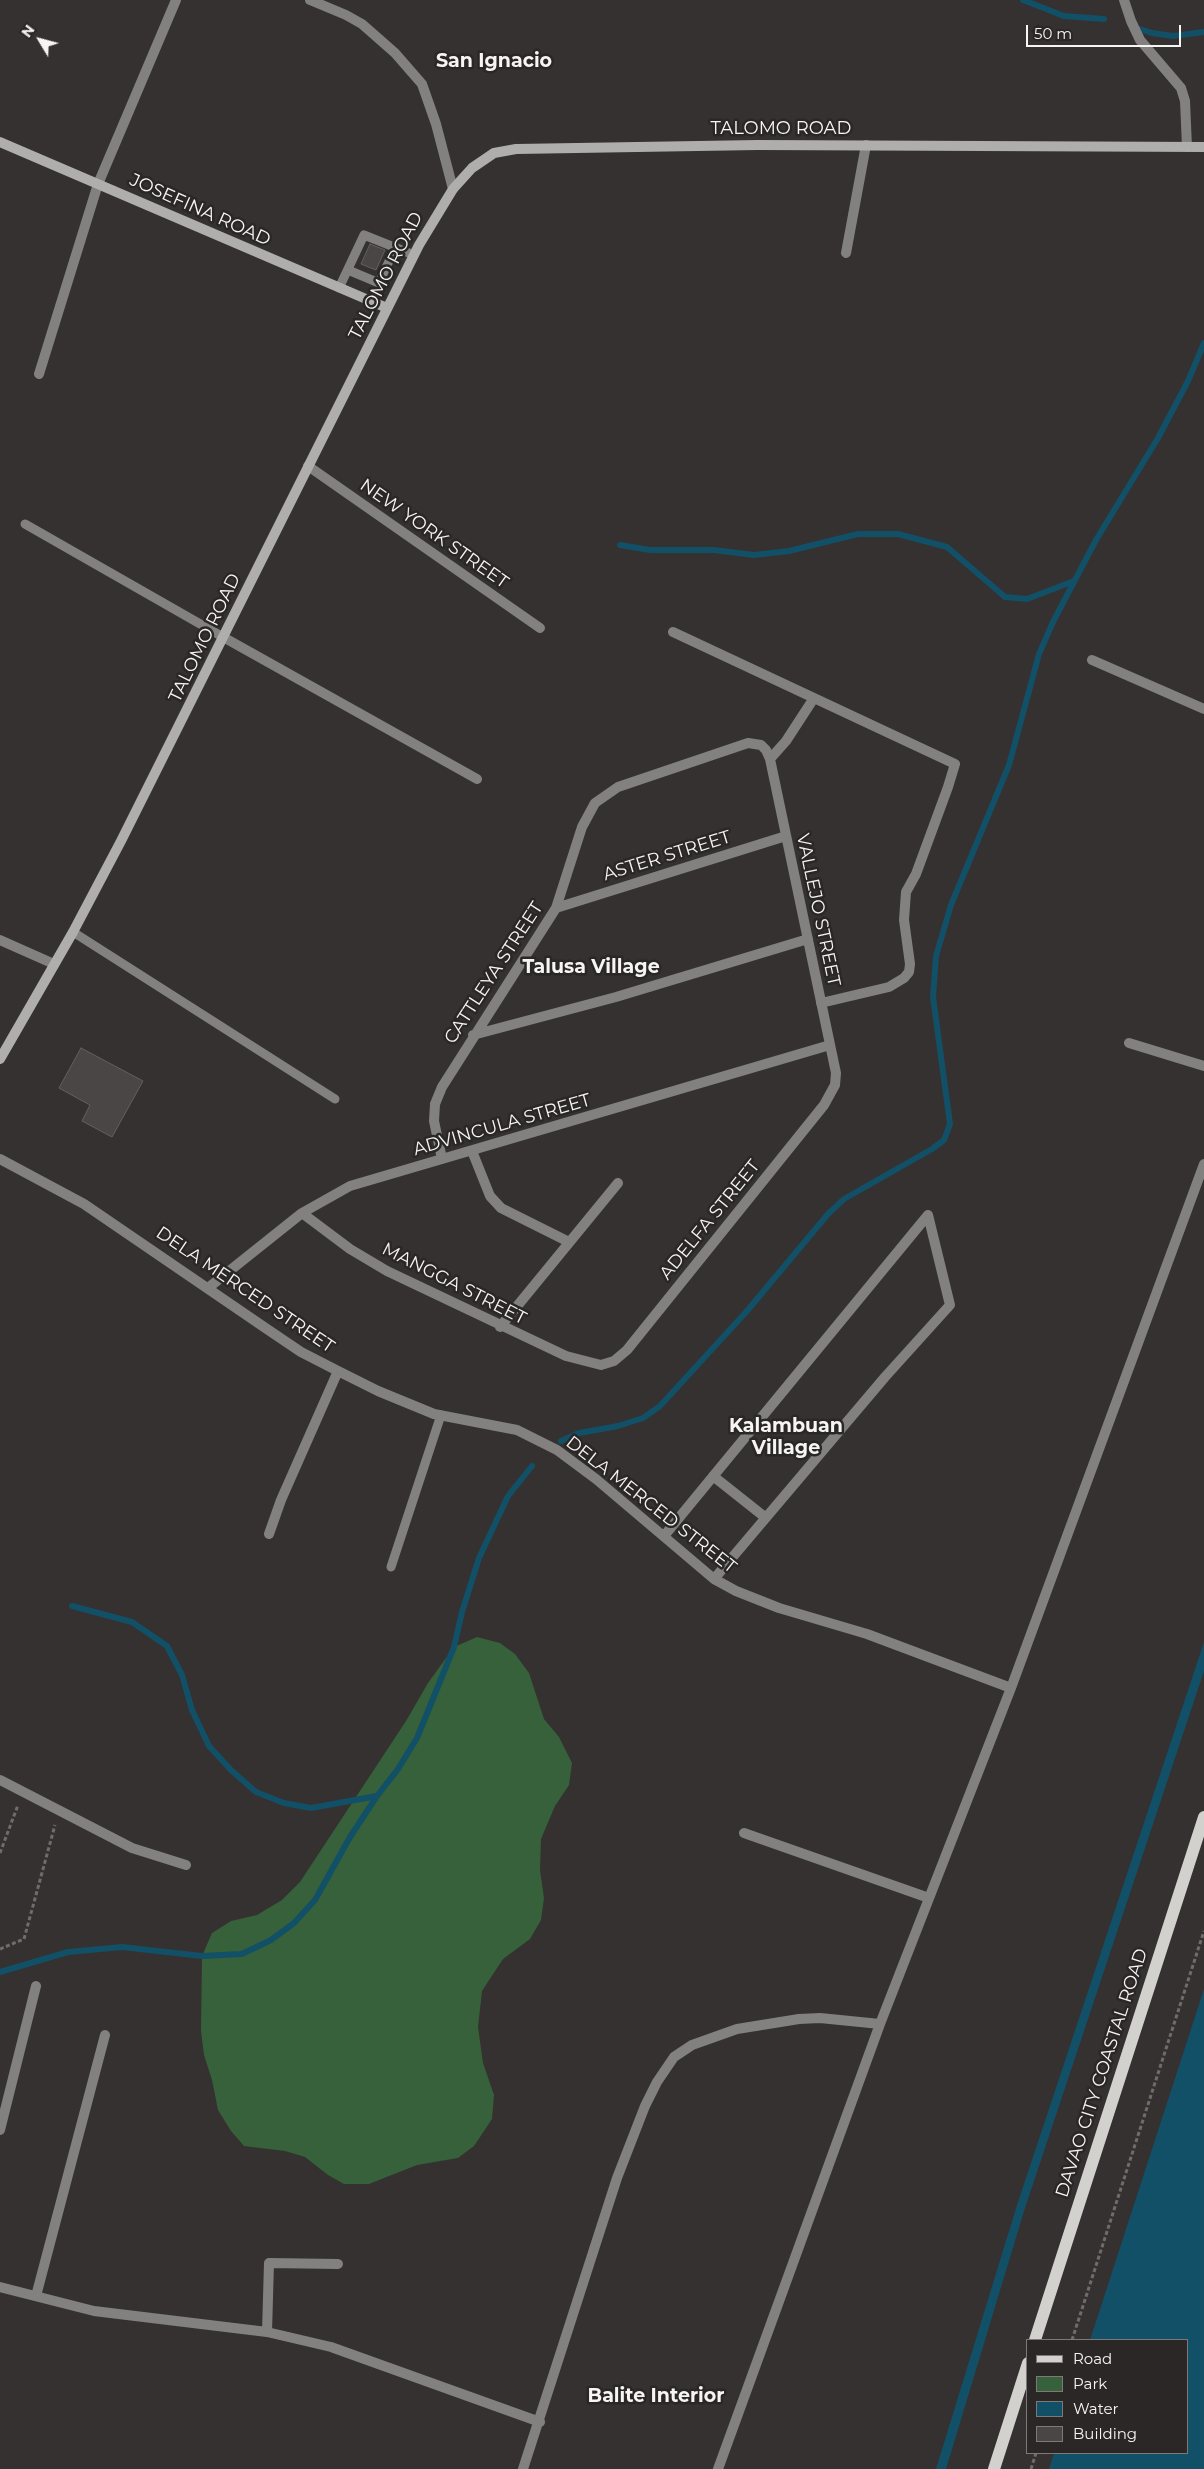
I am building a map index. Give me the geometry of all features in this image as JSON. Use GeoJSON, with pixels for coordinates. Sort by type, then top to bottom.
{"type":"FeatureCollection","features":[{"type":"Feature","properties":{"kind":"main road","name":"DAVAO CITY COASTAL ROAD"},"geometry":{"type":"LineString","coordinates":[[1035,2339],[1204,1817]]}},
{"type":"Feature","properties":{"kind":"main road"},"geometry":{"type":"LineString","coordinates":[[994,2469],[1026,2369]]}},
{"type":"Feature","properties":{"kind":"street"},"geometry":{"type":"LineString","coordinates":[[39,374],[98,184],[176,0]]}},
{"type":"Feature","properties":{"kind":"street"},"geometry":{"type":"LineString","coordinates":[[310,0],[346,14],[362,24],[395,53],[422,84],[436,124],[453,189]]}},
{"type":"Feature","properties":{"kind":"street"},"geometry":{"type":"LineString","coordinates":[[1124,0],[1140,40],[1181,88],[1185,101],[1187,147]]}},
{"type":"Feature","properties":{"kind":"street","name":"JOSEFINA ROAD"},"geometry":{"type":"LineString","coordinates":[[0,142],[387,308]]}},
{"type":"Feature","properties":{"kind":"street"},"geometry":{"type":"LineString","coordinates":[[846,253],[866,145]]}},
{"type":"Feature","properties":{"kind":"street","name":"TALOMO ROAD"},"geometry":{"type":"LineString","coordinates":[[0,1059],[73,932],[414,255],[453,189],[472,168],[494,153],[516,149],[866,145],[1204,147]]}},
{"type":"Feature","properties":{"kind":"street","name":"NEW YORK STREET"},"geometry":{"type":"LineString","coordinates":[[308,466],[540,628]]}},
{"type":"Feature","properties":{"kind":"street"},"geometry":{"type":"LineString","coordinates":[[672,632],[955,764],[916,874],[906,892],[904,920],[910,964],[908,972],[904,978],[889,987],[821,1003]]}},
{"type":"Feature","properties":{"kind":"street"},"geometry":{"type":"LineString","coordinates":[[223,637],[477,779]]}},
{"type":"Feature","properties":{"kind":"street"},"geometry":{"type":"LineString","coordinates":[[1092,660],[1204,709]]}},
{"type":"Feature","properties":{"kind":"street"},"geometry":{"type":"LineString","coordinates":[[770,758],[786,741],[814,698]]}},
{"type":"Feature","properties":{"kind":"street","name":"CATTLEYA STREET"},"geometry":{"type":"LineString","coordinates":[[442,1160],[434,1121],[435,1104],[442,1088],[473,1035],[556,908],[585,820],[595,803],[604,794],[618,787],[748,742],[761,745]]}},
{"type":"Feature","properties":{"kind":"street","name":"VALLEJO STREET"},"geometry":{"type":"LineString","coordinates":[[761,745],[770,758],[836,1074],[835,1085]]}},
{"type":"Feature","properties":{"kind":"street","name":"ASTER STREET"},"geometry":{"type":"LineString","coordinates":[[556,908],[786,836]]}},
{"type":"Feature","properties":{"kind":"street"},"geometry":{"type":"LineString","coordinates":[[0,940],[54,964]]}},
{"type":"Feature","properties":{"kind":"street"},"geometry":{"type":"LineString","coordinates":[[473,1035],[616,997],[808,940]]}},
{"type":"Feature","properties":{"kind":"street"},"geometry":{"type":"LineString","coordinates":[[1129,1043],[1204,1066]]}},
{"type":"Feature","properties":{"kind":"street","name":"ADVINCULA STREET"},"geometry":{"type":"LineString","coordinates":[[208,1288],[302,1213],[350,1186],[830,1045]]}},
{"type":"Feature","properties":{"kind":"street","name":"ADELFA STREET"},"geometry":{"type":"LineString","coordinates":[[600,1365],[614,1361],[627,1350],[824,1105],[835,1085]]}},
{"type":"Feature","properties":{"kind":"street"},"geometry":{"type":"LineString","coordinates":[[472,1151],[490,1196],[501,1208],[569,1242]]}},
{"type":"Feature","properties":{"kind":"street","name":"DELA MERCED STREET"},"geometry":{"type":"LineString","coordinates":[[0,1159],[84,1204],[302,1352],[338,1371],[378,1391],[441,1415],[497,1424],[537,1439],[578,1464],[714,1579],[756,1600],[867,1634],[1011,1688]]}},
{"type":"Feature","properties":{"kind":"street"},"geometry":{"type":"LineString","coordinates":[[718,2469],[880,2024],[1011,1688],[1204,1164]]}},
{"type":"Feature","properties":{"kind":"street"},"geometry":{"type":"LineString","coordinates":[[500,1327],[618,1183]]}},
{"type":"Feature","properties":{"kind":"street","name":"MANGGA STREET"},"geometry":{"type":"LineString","coordinates":[[302,1213],[350,1249],[387,1271],[500,1327],[566,1356],[600,1365]]}},
{"type":"Feature","properties":{"kind":"street"},"geometry":{"type":"LineString","coordinates":[[664,1536],[928,1215],[950,1305],[885,1377],[714,1579]]}},
{"type":"Feature","properties":{"kind":"street"},"geometry":{"type":"LineString","coordinates":[[269,1534],[281,1500],[338,1371]]}},
{"type":"Feature","properties":{"kind":"street"},"geometry":{"type":"LineString","coordinates":[[713,1476],[766,1518]]}},
{"type":"Feature","properties":{"kind":"street"},"geometry":{"type":"LineString","coordinates":[[0,1780],[132,1848],[186,1865]]}},
{"type":"Feature","properties":{"kind":"street"},"geometry":{"type":"LineString","coordinates":[[744,1832],[929,1898]]}},
{"type":"Feature","properties":{"kind":"street"},"geometry":{"type":"LineString","coordinates":[[0,2130],[36,1986]]}},
{"type":"Feature","properties":{"kind":"street"},"geometry":{"type":"LineString","coordinates":[[523,2469],[540,2422],[616,2178],[645,2106],[657,2082],[674,2057],[692,2045],[721,2034],[798,2019],[820,2018],[880,2024]]}},
{"type":"Feature","properties":{"kind":"street"},"geometry":{"type":"LineString","coordinates":[[36,2296],[105,2035]]}},
{"type":"Feature","properties":{"kind":"street"},"geometry":{"type":"LineString","coordinates":[[267,2332],[269,2263],[338,2264]]}},
{"type":"Feature","properties":{"kind":"street"},"geometry":{"type":"LineString","coordinates":[[0,2287],[94,2311],[267,2332],[331,2347],[540,2422]]}},
{"type":"Feature","properties":{"kind":"lane"},"geometry":{"type":"LineString","coordinates":[[339,288],[364,235],[414,255]]}},
{"type":"Feature","properties":{"kind":"lane"},"geometry":{"type":"LineString","coordinates":[[348,270],[378,283],[395,248]]}},
{"type":"Feature","properties":{"kind":"lane"},"geometry":{"type":"LineString","coordinates":[[25,524],[223,637]]}},
{"type":"Feature","properties":{"kind":"lane"},"geometry":{"type":"LineString","coordinates":[[73,932],[335,1099]]}},
{"type":"Feature","properties":{"kind":"lane"},"geometry":{"type":"LineString","coordinates":[[391,1567],[441,1415]]}},
{"type":"Feature","properties":{"kind":"path"},"geometry":{"type":"LineString","coordinates":[[0,1853],[23,1791]]}},
{"type":"Feature","properties":{"kind":"path"},"geometry":{"type":"LineString","coordinates":[[0,1949],[24,1940],[59,1811]]}},
{"type":"Feature","properties":{"kind":"path"},"geometry":{"type":"LineString","coordinates":[[1072,2339],[1204,1931]]}},
{"type":"Feature","properties":{"kind":"path"},"geometry":{"type":"LineString","coordinates":[[1031,2469],[1036,2454]]}},
{"type":"Feature","properties":{"kind":"green space"},"geometry":{"type":"Polygon","coordinates":[[[477,1637],[500,1643],[515,1654],[529,1673],[544,1719],[559,1737],[572,1763],[569,1785],[555,1806],[541,1839],[540,1870],[544,1898],[541,1920],[530,1939],[503,1959],[482,1991],[478,2027],[483,2063],[494,2095],[492,2119],[474,2146],[458,2158],[417,2165],[369,2184],[344,2184],[328,2175],[305,2157],[285,2151],[244,2146],[231,2131],[218,2110],[212,2080],[204,2055],[201,2031],[202,1956],[212,1933],[231,1921],[257,1915],[282,1900],[300,1882],[406,1721],[428,1683],[454,1647],[477,1637]]]}},
{"type":"Feature","properties":{"kind":"water"},"geometry":{"type":"Polygon","coordinates":[[[1204,1642],[1204,1671],[1025,2208],[946,2469],[936,2469],[1017,2205],[1204,1642]]]}},
{"type":"Feature","properties":{"kind":"water"},"geometry":{"type":"Polygon","coordinates":[[[1204,1989],[1204,2469],[1049,2469],[1054,2454],[1189,2454],[1189,2339],[1090,2339],[1204,1989]]]}},
{"type":"Feature","properties":{"kind":"building"},"geometry":{"type":"Polygon","coordinates":[[[370,244],[385,250],[376,270],[361,264],[370,244]]]}},
{"type":"Feature","properties":{"kind":"building"},"geometry":{"type":"Polygon","coordinates":[[[81,1048],[143,1081],[112,1137],[82,1121],[90,1105],[59,1088],[81,1048]]]}},
{"type":"Feature","properties":{"kind":"waterway"},"geometry":{"type":"LineString","coordinates":[[1023,0],[1064,16],[1104,19]]}},
{"type":"Feature","properties":{"kind":"waterway"},"geometry":{"type":"LineString","coordinates":[[1140,29],[1173,36],[1204,32]]}},
{"type":"Feature","properties":{"kind":"waterway"},"geometry":{"type":"LineString","coordinates":[[561,1441],[579,1433],[618,1426],[643,1418],[660,1406],[747,1311],[828,1214],[844,1199],[932,1149],[944,1140],[950,1124],[933,997],[936,956],[951,905],[1009,765],[1039,654],[1053,622],[1096,540],[1158,438],[1188,381],[1204,343]]}},
{"type":"Feature","properties":{"kind":"waterway"},"geometry":{"type":"LineString","coordinates":[[620,545],[650,550],[714,550],[754,555],[789,551],[858,534],[898,534],[947,547],[1005,597],[1027,599],[1074,581]]}},
{"type":"Feature","properties":{"kind":"waterway"},"geometry":{"type":"LineString","coordinates":[[0,1972],[68,1952],[122,1947],[202,1956],[242,1954],[271,1940],[294,1923],[315,1900],[350,1837],[377,1796],[398,1769],[417,1738],[454,1647],[462,1612],[479,1558],[508,1496],[532,1466]]}},
{"type":"Feature","properties":{"kind":"waterway"},"geometry":{"type":"LineString","coordinates":[[72,1606],[132,1622],[167,1646],[182,1675],[192,1710],[209,1746],[231,1770],[256,1792],[284,1803],[311,1808],[377,1796]]}},
{"type":"Feature","properties":{"kind":"district","name":"San Ignacio"},"geometry":{"type":"Point","coordinates":[494,61]}},
{"type":"Feature","properties":{"kind":"district","name":"Talusa Village"},"geometry":{"type":"Point","coordinates":[591,967]}},
{"type":"Feature","properties":{"kind":"district","name":"Kalambuan Village"},"geometry":{"type":"Point","coordinates":[786,1437]}},
{"type":"Feature","properties":{"kind":"district","name":"Balite Interior"},"geometry":{"type":"Point","coordinates":[656,2396]}}]}
